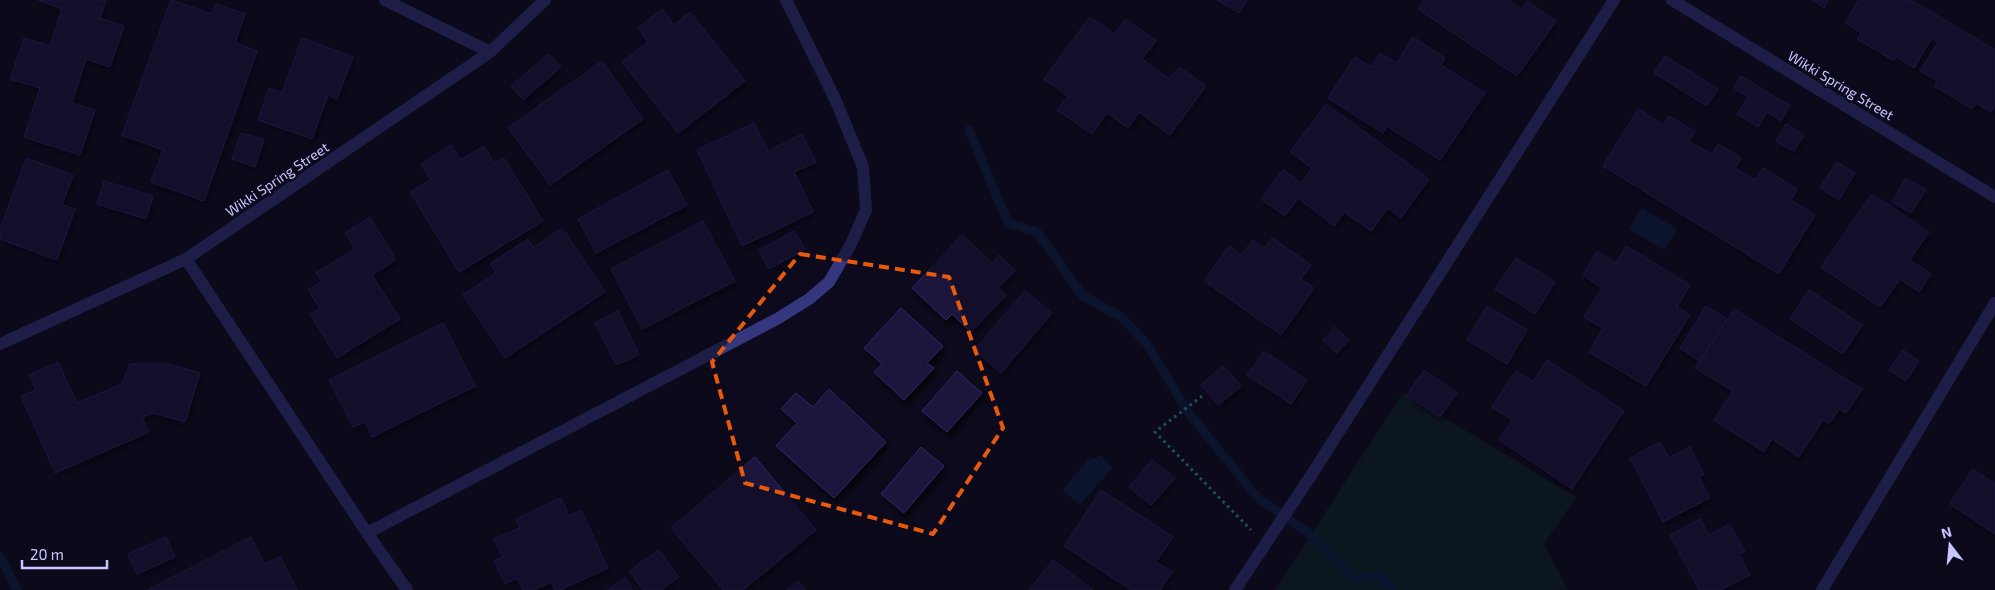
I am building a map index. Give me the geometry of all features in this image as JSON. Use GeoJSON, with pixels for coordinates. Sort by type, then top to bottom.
{"type":"FeatureCollection","features":[{"type":"Feature","properties":{"kind":"street"},"geometry":{"type":"LineString","coordinates":[[385,0],[490,52]]}},
{"type":"Feature","properties":{"kind":"street","name":"Wikki Spring Street"},"geometry":{"type":"LineString","coordinates":[[0,344],[186,259],[490,52],[546,0]]}},
{"type":"Feature","properties":{"kind":"street"},"geometry":{"type":"LineString","coordinates":[[367,533],[778,319],[809,299],[829,282],[850,246],[866,210],[863,167],[836,101],[786,0]]}},
{"type":"Feature","properties":{"kind":"street"},"geometry":{"type":"LineString","coordinates":[[1235,590],[1312,474],[1614,0]]}},
{"type":"Feature","properties":{"kind":"street","name":"Wikki Spring Street"},"geometry":{"type":"LineString","coordinates":[[1672,0],[1995,197]]}},
{"type":"Feature","properties":{"kind":"street"},"geometry":{"type":"LineString","coordinates":[[186,259],[367,533],[407,590]]}},
{"type":"Feature","properties":{"kind":"street"},"geometry":{"type":"LineString","coordinates":[[1822,590],[1995,302]]}},
{"type":"Feature","properties":{"kind":"path"},"geometry":{"type":"LineString","coordinates":[[1202,396],[1155,432],[1266,544]]}},
{"type":"Feature","properties":{"kind":"highlighted area"},"geometry":{"type":"Polygon","coordinates":[[[800,254],[949,277],[1003,428],[933,534],[745,483],[712,362],[800,254]]]}},
{"type":"Feature","properties":{"kind":"green space"},"geometry":{"type":"Polygon","coordinates":[[[1403,393],[1576,497],[1544,544],[1568,590],[1275,590],[1403,393]]]}},
{"type":"Feature","properties":{"kind":"water"},"geometry":{"type":"Polygon","coordinates":[[[1642,208],[1677,229],[1664,250],[1629,229],[1642,208]]]}},
{"type":"Feature","properties":{"kind":"water"},"geometry":{"type":"Polygon","coordinates":[[[1100,456],[1113,467],[1080,505],[1062,490],[1087,461],[1100,456]]]}},
{"type":"Feature","properties":{"kind":"building"},"geometry":{"type":"Polygon","coordinates":[[[38,0],[106,0],[100,18],[124,26],[110,67],[86,59],[72,103],[95,110],[80,155],[24,137],[40,88],[10,79],[24,38],[50,46],[62,9],[38,0]]]}},
{"type":"Feature","properties":{"kind":"building"},"geometry":{"type":"Polygon","coordinates":[[[171,0],[212,14],[216,4],[245,14],[235,43],[257,51],[204,201],[151,182],[163,150],[122,135],[171,0]]]}},
{"type":"Feature","properties":{"kind":"building"},"geometry":{"type":"Polygon","coordinates":[[[1217,0],[1247,0],[1239,13],[1217,0]]]}},
{"type":"Feature","properties":{"kind":"building"},"geometry":{"type":"Polygon","coordinates":[[[1424,0],[1508,0],[1521,9],[1527,1],[1556,21],[1517,76],[1418,9],[1424,0]]]}},
{"type":"Feature","properties":{"kind":"building"},"geometry":{"type":"Polygon","coordinates":[[[1812,0],[1828,0],[1824,8],[1812,0]]]}},
{"type":"Feature","properties":{"kind":"building"},"geometry":{"type":"Polygon","coordinates":[[[1859,0],[1911,0],[1995,50],[1995,105],[1991,112],[1976,103],[1972,109],[1934,86],[1937,81],[1920,71],[1938,42],[1932,38],[1914,68],[1896,57],[1894,61],[1857,39],[1861,33],[1845,23],[1859,0]]]}},
{"type":"Feature","properties":{"kind":"building"},"geometry":{"type":"Polygon","coordinates":[[[662,9],[674,25],[690,12],[745,81],[678,133],[622,62],[648,42],[638,28],[662,9]]]}},
{"type":"Feature","properties":{"kind":"building"},"geometry":{"type":"Polygon","coordinates":[[[1090,17],[1114,34],[1126,19],[1156,41],[1142,59],[1169,79],[1179,67],[1206,86],[1170,135],[1139,112],[1128,128],[1107,113],[1092,134],[1057,110],[1068,96],[1044,79],[1090,17]]]}},
{"type":"Feature","properties":{"kind":"building"},"geometry":{"type":"Polygon","coordinates":[[[1413,37],[1445,58],[1441,65],[1485,93],[1440,160],[1387,126],[1383,133],[1328,98],[1355,57],[1371,67],[1380,53],[1397,63],[1413,37]]]}},
{"type":"Feature","properties":{"kind":"building"},"geometry":{"type":"Polygon","coordinates":[[[302,38],[353,57],[337,99],[328,95],[312,139],[258,120],[269,88],[282,93],[302,38]]]}},
{"type":"Feature","properties":{"kind":"building"},"geometry":{"type":"Polygon","coordinates":[[[549,54],[561,67],[523,100],[511,86],[549,54]]]}},
{"type":"Feature","properties":{"kind":"building"},"geometry":{"type":"Polygon","coordinates":[[[1665,56],[1718,89],[1707,106],[1654,73],[1665,56]]]}},
{"type":"Feature","properties":{"kind":"building"},"geometry":{"type":"Polygon","coordinates":[[[602,61],[643,119],[550,185],[508,128],[602,61]]]}},
{"type":"Feature","properties":{"kind":"building"},"geometry":{"type":"Polygon","coordinates":[[[1741,76],[1790,106],[1781,121],[1767,112],[1758,127],[1737,114],[1748,97],[1734,88],[1741,76]]]}},
{"type":"Feature","properties":{"kind":"building"},"geometry":{"type":"Polygon","coordinates":[[[1326,104],[1429,179],[1401,218],[1388,208],[1371,231],[1344,212],[1334,226],[1298,198],[1285,216],[1261,199],[1283,170],[1301,183],[1312,168],[1290,152],[1326,104]]]}},
{"type":"Feature","properties":{"kind":"building"},"geometry":{"type":"Polygon","coordinates":[[[1638,109],[1663,125],[1669,116],[1695,132],[1689,141],[1712,155],[1718,144],[1741,158],[1735,168],[1755,180],[1763,168],[1797,189],[1791,200],[1815,215],[1779,274],[1603,166],[1638,109]]]}},
{"type":"Feature","properties":{"kind":"building"},"geometry":{"type":"Polygon","coordinates":[[[754,123],[768,151],[802,134],[816,162],[794,172],[813,212],[742,246],[697,150],[754,123]]]}},
{"type":"Feature","properties":{"kind":"building"},"geometry":{"type":"Polygon","coordinates":[[[1786,124],[1804,135],[1794,151],[1776,141],[1786,124]]]}},
{"type":"Feature","properties":{"kind":"building"},"geometry":{"type":"Polygon","coordinates":[[[241,133],[264,140],[255,167],[232,159],[241,133]]]}},
{"type":"Feature","properties":{"kind":"building"},"geometry":{"type":"Polygon","coordinates":[[[451,145],[461,160],[484,146],[494,163],[504,158],[543,221],[459,272],[410,192],[431,180],[421,164],[451,145]]]}},
{"type":"Feature","properties":{"kind":"building"},"geometry":{"type":"Polygon","coordinates":[[[26,158],[73,175],[62,205],[75,209],[57,260],[0,239],[0,230],[26,158]]]}},
{"type":"Feature","properties":{"kind":"building"},"geometry":{"type":"Polygon","coordinates":[[[1837,162],[1855,173],[1839,200],[1820,188],[1837,162]]]}},
{"type":"Feature","properties":{"kind":"building"},"geometry":{"type":"Polygon","coordinates":[[[668,170],[687,205],[596,253],[578,219],[668,170]]]}},
{"type":"Feature","properties":{"kind":"building"},"geometry":{"type":"Polygon","coordinates":[[[1906,178],[1926,190],[1911,213],[1892,202],[1906,178]]]}},
{"type":"Feature","properties":{"kind":"building"},"geometry":{"type":"Polygon","coordinates":[[[104,181],[153,196],[146,219],[97,204],[104,181]]]}},
{"type":"Feature","properties":{"kind":"building"},"geometry":{"type":"Polygon","coordinates":[[[1872,194],[1929,232],[1910,260],[1931,274],[1919,292],[1900,279],[1880,307],[1821,267],[1872,194]]]}},
{"type":"Feature","properties":{"kind":"building"},"geometry":{"type":"Polygon","coordinates":[[[370,217],[396,260],[372,275],[400,319],[337,358],[310,314],[320,308],[308,290],[322,281],[316,273],[355,249],[345,233],[370,217]]]}},
{"type":"Feature","properties":{"kind":"building"},"geometry":{"type":"Polygon","coordinates":[[[703,221],[735,281],[642,329],[611,269],[703,221]]]}},
{"type":"Feature","properties":{"kind":"building"},"geometry":{"type":"Polygon","coordinates":[[[562,228],[605,292],[505,358],[463,295],[496,273],[490,264],[528,239],[533,248],[562,228]]]}},
{"type":"Feature","properties":{"kind":"building"},"geometry":{"type":"Polygon","coordinates":[[[794,231],[805,249],[769,269],[759,250],[794,231]]]}},
{"type":"Feature","properties":{"kind":"building"},"geometry":{"type":"Polygon","coordinates":[[[962,235],[992,263],[999,255],[1015,271],[998,288],[1006,295],[971,332],[952,314],[946,320],[912,288],[962,235]]]}},
{"type":"Feature","properties":{"kind":"building"},"geometry":{"type":"Polygon","coordinates":[[[1272,238],[1311,265],[1301,279],[1314,288],[1281,335],[1204,281],[1229,246],[1241,255],[1253,240],[1265,248],[1272,238]]]}},
{"type":"Feature","properties":{"kind":"building"},"geometry":{"type":"Polygon","coordinates":[[[1626,246],[1690,285],[1677,307],[1690,315],[1646,386],[1589,352],[1603,328],[1584,317],[1602,288],[1583,275],[1597,251],[1616,263],[1626,246]]]}},
{"type":"Feature","properties":{"kind":"building"},"geometry":{"type":"Polygon","coordinates":[[[1516,258],[1555,282],[1535,314],[1495,289],[1516,258]]]}},
{"type":"Feature","properties":{"kind":"building"},"geometry":{"type":"Polygon","coordinates":[[[1809,290],[1862,325],[1843,354],[1790,319],[1809,290]]]}},
{"type":"Feature","properties":{"kind":"building"},"geometry":{"type":"Polygon","coordinates":[[[1025,291],[1052,313],[1001,373],[974,350],[1025,291]]]}},
{"type":"Feature","properties":{"kind":"building"},"geometry":{"type":"Polygon","coordinates":[[[1487,306],[1527,330],[1507,364],[1467,340],[1487,306]]]}},
{"type":"Feature","properties":{"kind":"building"},"geometry":{"type":"Polygon","coordinates":[[[1706,306],[1727,319],[1700,361],[1680,348],[1706,306]]]}},
{"type":"Feature","properties":{"kind":"building"},"geometry":{"type":"Polygon","coordinates":[[[901,308],[943,346],[927,363],[934,368],[904,400],[874,372],[882,364],[864,348],[901,308]]]}},
{"type":"Feature","properties":{"kind":"building"},"geometry":{"type":"Polygon","coordinates":[[[1734,309],[1862,389],[1846,413],[1839,409],[1829,424],[1823,420],[1799,457],[1772,439],[1764,452],[1714,420],[1733,391],[1695,368],[1734,309]]]}},
{"type":"Feature","properties":{"kind":"building"},"geometry":{"type":"Polygon","coordinates":[[[618,311],[639,355],[616,365],[595,323],[618,311]]]}},
{"type":"Feature","properties":{"kind":"building"},"geometry":{"type":"Polygon","coordinates":[[[443,323],[475,386],[372,437],[365,422],[353,427],[329,380],[443,323]]]}},
{"type":"Feature","properties":{"kind":"building"},"geometry":{"type":"Polygon","coordinates":[[[1334,327],[1349,340],[1337,353],[1323,341],[1334,327]]]}},
{"type":"Feature","properties":{"kind":"building"},"geometry":{"type":"Polygon","coordinates":[[[1903,350],[1919,361],[1906,381],[1889,370],[1903,350]]]}},
{"type":"Feature","properties":{"kind":"building"},"geometry":{"type":"Polygon","coordinates":[[[1264,351],[1307,380],[1291,404],[1247,375],[1264,351]]]}},
{"type":"Feature","properties":{"kind":"building"},"geometry":{"type":"Polygon","coordinates":[[[1547,360],[1624,411],[1572,489],[1499,440],[1512,420],[1492,407],[1516,371],[1533,382],[1547,360]]]}},
{"type":"Feature","properties":{"kind":"building"},"geometry":{"type":"Polygon","coordinates":[[[58,362],[77,403],[122,384],[130,364],[168,364],[200,373],[185,422],[154,413],[142,417],[149,432],[55,473],[21,396],[36,390],[29,375],[58,362]]]}},
{"type":"Feature","properties":{"kind":"building"},"geometry":{"type":"Polygon","coordinates":[[[1223,366],[1241,386],[1218,405],[1201,385],[1223,366]]]}},
{"type":"Feature","properties":{"kind":"building"},"geometry":{"type":"Polygon","coordinates":[[[1424,370],[1457,393],[1440,417],[1407,395],[1424,370]]]}},
{"type":"Feature","properties":{"kind":"building"},"geometry":{"type":"Polygon","coordinates":[[[957,371],[982,393],[947,432],[922,411],[957,371]]]}},
{"type":"Feature","properties":{"kind":"building"},"geometry":{"type":"Polygon","coordinates":[[[829,389],[886,442],[834,498],[776,446],[797,423],[781,409],[796,393],[813,407],[829,389]]]}},
{"type":"Feature","properties":{"kind":"building"},"geometry":{"type":"Polygon","coordinates":[[[1660,442],[1669,458],[1690,447],[1704,474],[1699,477],[1710,498],[1663,522],[1630,458],[1660,442]]]}},
{"type":"Feature","properties":{"kind":"building"},"geometry":{"type":"Polygon","coordinates":[[[921,447],[944,466],[904,513],[881,494],[921,447]]]}},
{"type":"Feature","properties":{"kind":"building"},"geometry":{"type":"Polygon","coordinates":[[[755,457],[816,530],[743,590],[723,590],[671,528],[755,457]]]}},
{"type":"Feature","properties":{"kind":"building"},"geometry":{"type":"Polygon","coordinates":[[[1152,460],[1175,478],[1151,505],[1129,487],[1152,460]]]}},
{"type":"Feature","properties":{"kind":"building"},"geometry":{"type":"Polygon","coordinates":[[[1973,469],[1995,484],[1995,534],[1950,504],[1973,469]]]}},
{"type":"Feature","properties":{"kind":"building"},"geometry":{"type":"Polygon","coordinates":[[[1101,490],[1173,537],[1156,562],[1172,572],[1160,590],[1131,590],[1064,546],[1101,490]]]}},
{"type":"Feature","properties":{"kind":"building"},"geometry":{"type":"Polygon","coordinates":[[[561,498],[569,516],[581,510],[608,568],[560,590],[555,590],[551,582],[534,590],[523,590],[517,578],[505,584],[494,561],[503,557],[494,539],[520,528],[516,519],[561,498]]]}},
{"type":"Feature","properties":{"kind":"building"},"geometry":{"type":"Polygon","coordinates":[[[1700,519],[1709,535],[1730,524],[1745,552],[1739,554],[1750,575],[1720,590],[1699,590],[1670,535],[1700,519]]]}},
{"type":"Feature","properties":{"kind":"building"},"geometry":{"type":"Polygon","coordinates":[[[166,537],[175,557],[137,574],[128,554],[166,537]]]}},
{"type":"Feature","properties":{"kind":"building"},"geometry":{"type":"Polygon","coordinates":[[[251,537],[265,564],[280,557],[297,590],[147,590],[251,537]]]}},
{"type":"Feature","properties":{"kind":"building"},"geometry":{"type":"Polygon","coordinates":[[[659,550],[679,577],[661,590],[643,590],[629,571],[659,550]]]}},
{"type":"Feature","properties":{"kind":"building"},"geometry":{"type":"Polygon","coordinates":[[[1053,560],[1093,590],[1029,590],[1053,560]]]}},
{"type":"Feature","properties":{"kind":"building"},"geometry":{"type":"Polygon","coordinates":[[[625,578],[633,590],[607,590],[625,578]]]}},
{"type":"Feature","properties":{"kind":"building"},"geometry":{"type":"Polygon","coordinates":[[[798,581],[805,590],[787,590],[798,581]]]}},
{"type":"Feature","properties":{"kind":"waterway"},"geometry":{"type":"LineString","coordinates":[[969,130],[1008,223],[1037,232],[1083,296],[1121,317],[1147,344],[1188,412],[1257,497],[1307,532],[1355,578],[1379,576],[1393,590]]}},
{"type":"Feature","properties":{"kind":"waterway"},"geometry":{"type":"LineString","coordinates":[[0,556],[17,590]]}}]}
